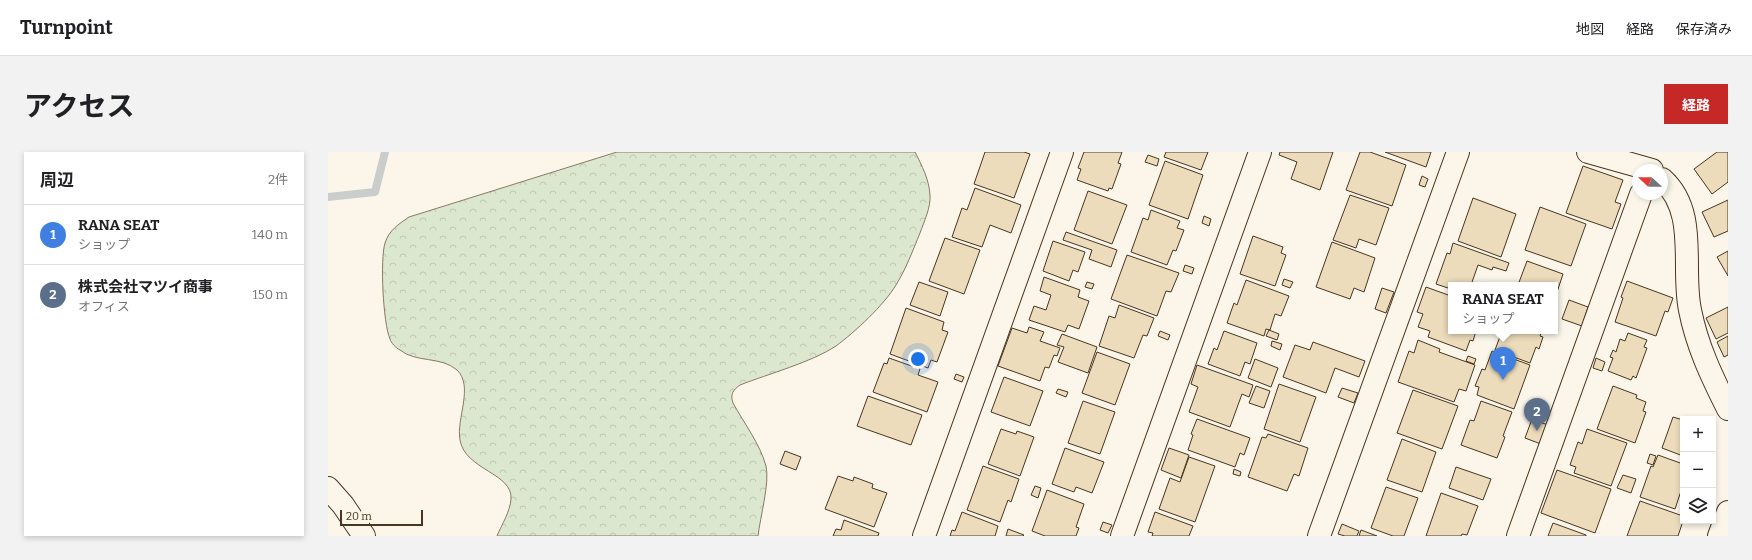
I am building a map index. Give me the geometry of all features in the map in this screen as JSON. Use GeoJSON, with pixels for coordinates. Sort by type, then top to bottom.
{"type":"FeatureCollection","features":[{"type":"Feature","properties":{"kind":"street"},"geometry":{"type":"LineString","coordinates":[[924,536],[1062,152]]}},
{"type":"Feature","properties":{"kind":"street"},"geometry":{"type":"LineString","coordinates":[[1122,536],[1260,152]]}},
{"type":"Feature","properties":{"kind":"street"},"geometry":{"type":"LineString","coordinates":[[1319,536],[1458,152]]}},
{"type":"Feature","properties":{"kind":"street"},"geometry":{"type":"LineString","coordinates":[[1588,152],[1632,164]]}},
{"type":"Feature","properties":{"kind":"street"},"geometry":{"type":"LineString","coordinates":[[1668,187],[1677,200],[1684,219],[1689,308],[1695,334],[1703,359],[1728,410]]}},
{"type":"Feature","properties":{"kind":"street"},"geometry":{"type":"LineString","coordinates":[[1518,536],[1639,200]]}},
{"type":"Feature","properties":{"kind":"street"},"geometry":{"type":"LineString","coordinates":[[328,488],[342,504],[364,536]]}},
{"type":"Feature","properties":{"kind":"street"},"geometry":{"type":"LineString","coordinates":[[1719,536],[1728,512]]}},
{"type":"Feature","properties":{"kind":"green space"},"geometry":{"type":"Polygon","coordinates":[[[617,152],[915,152],[925,173],[930,195],[927,214],[903,273],[891,293],[877,309],[852,333],[826,352],[740,385],[733,392],[733,403],[756,442],[766,466],[766,490],[758,536],[497,536],[509,509],[511,499],[510,490],[505,483],[470,458],[464,450],[459,432],[464,394],[462,377],[457,370],[451,366],[436,361],[413,357],[395,347],[391,341],[384,306],[383,251],[389,234],[398,225],[409,217],[617,152]]]}},
{"type":"Feature","properties":{"kind":"building"},"geometry":{"type":"Polygon","coordinates":[[[985,152],[1024,152],[1030,154],[1014,198],[974,184],[985,152]]]}},
{"type":"Feature","properties":{"kind":"building"},"geometry":{"type":"Polygon","coordinates":[[[1084,152],[1122,152],[1118,163],[1121,164],[1112,189],[1109,188],[1108,191],[1077,180],[1081,169],[1078,168],[1084,152]]]}},
{"type":"Feature","properties":{"kind":"building"},"geometry":{"type":"Polygon","coordinates":[[[1166,152],[1208,152],[1201,170],[1164,157],[1166,152]]]}},
{"type":"Feature","properties":{"kind":"building"},"geometry":{"type":"Polygon","coordinates":[[[1280,152],[1333,152],[1320,190],[1291,179],[1297,162],[1279,155],[1280,152]]]}},
{"type":"Feature","properties":{"kind":"building"},"geometry":{"type":"Polygon","coordinates":[[[1360,152],[1370,152],[1406,165],[1392,206],[1346,190],[1360,152]]]}},
{"type":"Feature","properties":{"kind":"building"},"geometry":{"type":"Polygon","coordinates":[[[1385,152],[1431,152],[1426,167],[1385,152]]]}},
{"type":"Feature","properties":{"kind":"building"},"geometry":{"type":"Polygon","coordinates":[[[1717,152],[1728,152],[1728,182],[1712,194],[1694,169],[1717,152]]]}},
{"type":"Feature","properties":{"kind":"building"},"geometry":{"type":"Polygon","coordinates":[[[1148,155],[1159,159],[1157,166],[1145,162],[1148,155]]]}},
{"type":"Feature","properties":{"kind":"building"},"geometry":{"type":"Polygon","coordinates":[[[1165,161],[1203,175],[1188,219],[1149,205],[1165,161]]]}},
{"type":"Feature","properties":{"kind":"building"},"geometry":{"type":"Polygon","coordinates":[[[1583,166],[1623,180],[1615,202],[1621,204],[1612,229],[1566,213],[1583,166]]]}},
{"type":"Feature","properties":{"kind":"building"},"geometry":{"type":"Polygon","coordinates":[[[1422,176],[1428,179],[1425,187],[1419,185],[1422,176]]]}},
{"type":"Feature","properties":{"kind":"building"},"geometry":{"type":"Polygon","coordinates":[[[975,188],[1021,205],[1011,233],[990,225],[982,247],[952,237],[962,208],[967,210],[975,188]]]}},
{"type":"Feature","properties":{"kind":"building"},"geometry":{"type":"Polygon","coordinates":[[[1088,191],[1127,205],[1112,244],[1074,230],[1088,191]]]}},
{"type":"Feature","properties":{"kind":"building"},"geometry":{"type":"Polygon","coordinates":[[[1350,195],[1389,208],[1376,245],[1359,239],[1356,248],[1333,240],[1350,195]]]}},
{"type":"Feature","properties":{"kind":"building"},"geometry":{"type":"Polygon","coordinates":[[[1473,198],[1516,214],[1501,257],[1458,241],[1473,198]]]}},
{"type":"Feature","properties":{"kind":"building"},"geometry":{"type":"Polygon","coordinates":[[[1728,200],[1728,231],[1714,237],[1702,212],[1728,200]]]}},
{"type":"Feature","properties":{"kind":"building"},"geometry":{"type":"Polygon","coordinates":[[[1540,207],[1586,224],[1571,266],[1525,250],[1540,207]]]}},
{"type":"Feature","properties":{"kind":"building"},"geometry":{"type":"Polygon","coordinates":[[[1151,210],[1180,221],[1177,228],[1184,230],[1176,251],[1173,250],[1167,265],[1131,252],[1143,218],[1148,220],[1151,210]]]}},
{"type":"Feature","properties":{"kind":"building"},"geometry":{"type":"Polygon","coordinates":[[[1204,216],[1211,219],[1209,226],[1202,223],[1204,216]]]}},
{"type":"Feature","properties":{"kind":"building"},"geometry":{"type":"Polygon","coordinates":[[[1066,232],[1117,250],[1111,267],[1089,259],[1092,250],[1063,240],[1066,232]]]}},
{"type":"Feature","properties":{"kind":"building"},"geometry":{"type":"Polygon","coordinates":[[[1253,236],[1283,247],[1281,253],[1286,255],[1275,286],[1240,274],[1253,236]]]}},
{"type":"Feature","properties":{"kind":"building"},"geometry":{"type":"Polygon","coordinates":[[[945,238],[980,250],[964,294],[929,281],[945,238]]]}},
{"type":"Feature","properties":{"kind":"building"},"geometry":{"type":"Polygon","coordinates":[[[1053,241],[1085,252],[1078,272],[1073,270],[1069,281],[1043,271],[1053,241]]]}},
{"type":"Feature","properties":{"kind":"building"},"geometry":{"type":"Polygon","coordinates":[[[1332,242],[1375,258],[1364,292],[1354,288],[1350,299],[1316,287],[1332,242]]]}},
{"type":"Feature","properties":{"kind":"building"},"geometry":{"type":"Polygon","coordinates":[[[1453,243],[1509,263],[1506,271],[1493,267],[1492,270],[1478,265],[1472,282],[1448,282],[1448,288],[1436,284],[1447,253],[1450,254],[1453,243]]]}},
{"type":"Feature","properties":{"kind":"building"},"geometry":{"type":"Polygon","coordinates":[[[1728,251],[1728,276],[1717,257],[1728,251]]]}},
{"type":"Feature","properties":{"kind":"building"},"geometry":{"type":"Polygon","coordinates":[[[1127,255],[1179,273],[1171,292],[1166,291],[1157,316],[1111,299],[1127,255]]]}},
{"type":"Feature","properties":{"kind":"building"},"geometry":{"type":"Polygon","coordinates":[[[1527,261],[1563,274],[1558,289],[1558,282],[1519,282],[1527,261]]]}},
{"type":"Feature","properties":{"kind":"building"},"geometry":{"type":"Polygon","coordinates":[[[1185,265],[1194,268],[1192,274],[1183,271],[1185,265]]]}},
{"type":"Feature","properties":{"kind":"building"},"geometry":{"type":"Polygon","coordinates":[[[1044,277],[1080,290],[1078,297],[1089,301],[1079,329],[1068,325],[1065,332],[1029,320],[1034,306],[1046,310],[1051,295],[1040,291],[1044,277]]]}},
{"type":"Feature","properties":{"kind":"building"},"geometry":{"type":"Polygon","coordinates":[[[1284,279],[1293,282],[1290,288],[1282,285],[1284,279]]]}},
{"type":"Feature","properties":{"kind":"building"},"geometry":{"type":"Polygon","coordinates":[[[1246,280],[1289,296],[1281,316],[1275,314],[1270,330],[1266,329],[1264,336],[1227,323],[1234,303],[1237,305],[1246,280]]]}},
{"type":"Feature","properties":{"kind":"building"},"geometry":{"type":"Polygon","coordinates":[[[1627,281],[1673,298],[1668,312],[1665,311],[1656,336],[1615,322],[1623,298],[1621,297],[1627,281]]]}},
{"type":"Feature","properties":{"kind":"building"},"geometry":{"type":"Polygon","coordinates":[[[919,282],[948,292],[940,316],[910,305],[919,282]]]}},
{"type":"Feature","properties":{"kind":"building"},"geometry":{"type":"Polygon","coordinates":[[[1087,282],[1094,284],[1092,289],[1085,287],[1087,282]]]}},
{"type":"Feature","properties":{"kind":"building"},"geometry":{"type":"Polygon","coordinates":[[[1426,287],[1448,295],[1448,334],[1475,334],[1473,341],[1470,340],[1466,351],[1428,337],[1430,331],[1418,327],[1423,314],[1417,312],[1426,287]]]}},
{"type":"Feature","properties":{"kind":"building"},"geometry":{"type":"Polygon","coordinates":[[[1382,288],[1394,292],[1386,313],[1375,309],[1382,288]]]}},
{"type":"Feature","properties":{"kind":"building"},"geometry":{"type":"Polygon","coordinates":[[[1569,300],[1588,307],[1582,326],[1562,319],[1569,300]]]}},
{"type":"Feature","properties":{"kind":"building"},"geometry":{"type":"Polygon","coordinates":[[[1119,305],[1154,318],[1147,336],[1143,335],[1134,358],[1099,346],[1109,316],[1115,318],[1119,305]]]}},
{"type":"Feature","properties":{"kind":"building"},"geometry":{"type":"Polygon","coordinates":[[[1728,307],[1728,333],[1716,339],[1706,318],[1728,307]]]}},
{"type":"Feature","properties":{"kind":"building"},"geometry":{"type":"Polygon","coordinates":[[[906,308],[944,322],[942,330],[948,332],[937,362],[931,360],[928,368],[890,354],[906,308]]]}},
{"type":"Feature","properties":{"kind":"building"},"geometry":{"type":"Polygon","coordinates":[[[1029,327],[1044,332],[1040,341],[1060,348],[1057,356],[1054,355],[1049,368],[1045,367],[1040,381],[998,366],[1012,328],[1027,333],[1029,327]]]}},
{"type":"Feature","properties":{"kind":"building"},"geometry":{"type":"Polygon","coordinates":[[[1269,330],[1279,334],[1277,340],[1266,336],[1269,330]]]}},
{"type":"Feature","properties":{"kind":"building"},"geometry":{"type":"Polygon","coordinates":[[[1160,331],[1170,335],[1168,340],[1158,336],[1160,331]]]}},
{"type":"Feature","properties":{"kind":"building"},"geometry":{"type":"Polygon","coordinates":[[[1224,331],[1257,343],[1250,364],[1245,362],[1240,376],[1208,364],[1214,348],[1217,350],[1224,331]]]}},
{"type":"Feature","properties":{"kind":"building"},"geometry":{"type":"Polygon","coordinates":[[[1628,333],[1647,340],[1644,347],[1647,348],[1636,378],[1633,376],[1631,380],[1608,371],[1613,358],[1610,357],[1613,350],[1616,352],[1620,339],[1625,341],[1628,333]]]}},
{"type":"Feature","properties":{"kind":"building"},"geometry":{"type":"Polygon","coordinates":[[[1062,334],[1097,347],[1088,373],[1058,362],[1064,347],[1057,345],[1062,334]]]}},
{"type":"Feature","properties":{"kind":"building"},"geometry":{"type":"Polygon","coordinates":[[[1501,334],[1541,334],[1540,336],[1543,337],[1539,349],[1536,347],[1530,363],[1495,350],[1501,334]]]}},
{"type":"Feature","properties":{"kind":"building"},"geometry":{"type":"Polygon","coordinates":[[[1728,336],[1728,355],[1724,357],[1717,342],[1728,336]]]}},
{"type":"Feature","properties":{"kind":"building"},"geometry":{"type":"Polygon","coordinates":[[[1418,340],[1440,349],[1439,352],[1475,365],[1466,391],[1459,389],[1454,402],[1398,382],[1409,351],[1414,353],[1418,340]]]}},
{"type":"Feature","properties":{"kind":"building"},"geometry":{"type":"Polygon","coordinates":[[[1272,341],[1282,344],[1280,350],[1271,346],[1272,341]]]}},
{"type":"Feature","properties":{"kind":"building"},"geometry":{"type":"Polygon","coordinates":[[[1313,342],[1365,361],[1359,377],[1335,368],[1326,393],[1283,377],[1295,345],[1310,350],[1313,342]]]}},
{"type":"Feature","properties":{"kind":"building"},"geometry":{"type":"Polygon","coordinates":[[[1492,351],[1530,365],[1514,409],[1477,395],[1479,387],[1475,386],[1482,369],[1485,370],[1492,351]]]}},
{"type":"Feature","properties":{"kind":"building"},"geometry":{"type":"Polygon","coordinates":[[[1097,352],[1130,364],[1115,405],[1082,393],[1097,352]]]}},
{"type":"Feature","properties":{"kind":"building"},"geometry":{"type":"Polygon","coordinates":[[[1468,356],[1476,359],[1474,364],[1466,361],[1468,356]]]}},
{"type":"Feature","properties":{"kind":"building"},"geometry":{"type":"Polygon","coordinates":[[[889,358],[920,369],[918,375],[938,382],[927,412],[873,392],[884,363],[887,364],[889,358]]]}},
{"type":"Feature","properties":{"kind":"building"},"geometry":{"type":"Polygon","coordinates":[[[1596,358],[1605,362],[1602,371],[1593,368],[1596,358]]]}},
{"type":"Feature","properties":{"kind":"building"},"geometry":{"type":"Polygon","coordinates":[[[1255,359],[1278,368],[1271,387],[1248,378],[1255,359]]]}},
{"type":"Feature","properties":{"kind":"building"},"geometry":{"type":"Polygon","coordinates":[[[1197,365],[1253,385],[1249,397],[1242,394],[1230,427],[1189,412],[1198,387],[1191,384],[1197,365]]]}},
{"type":"Feature","properties":{"kind":"building"},"geometry":{"type":"Polygon","coordinates":[[[956,374],[964,377],[962,382],[954,379],[956,374]]]}},
{"type":"Feature","properties":{"kind":"building"},"geometry":{"type":"Polygon","coordinates":[[[1004,377],[1043,391],[1030,426],[991,412],[1004,377]]]}},
{"type":"Feature","properties":{"kind":"building"},"geometry":{"type":"Polygon","coordinates":[[[1279,384],[1316,397],[1300,442],[1264,429],[1279,384]]]}},
{"type":"Feature","properties":{"kind":"building"},"geometry":{"type":"Polygon","coordinates":[[[1256,386],[1270,391],[1264,408],[1249,403],[1256,386]]]}},
{"type":"Feature","properties":{"kind":"building"},"geometry":{"type":"Polygon","coordinates":[[[1613,386],[1637,395],[1636,398],[1646,402],[1643,411],[1646,412],[1635,443],[1597,429],[1613,386]]]}},
{"type":"Feature","properties":{"kind":"building"},"geometry":{"type":"Polygon","coordinates":[[[1342,388],[1358,393],[1354,403],[1338,397],[1342,388]]]}},
{"type":"Feature","properties":{"kind":"building"},"geometry":{"type":"Polygon","coordinates":[[[1058,389],[1068,392],[1066,397],[1056,393],[1058,389]]]}},
{"type":"Feature","properties":{"kind":"building"},"geometry":{"type":"Polygon","coordinates":[[[1413,390],[1458,406],[1442,449],[1397,433],[1413,390]]]}},
{"type":"Feature","properties":{"kind":"building"},"geometry":{"type":"Polygon","coordinates":[[[868,396],[922,415],[911,445],[857,426],[868,396]]]}},
{"type":"Feature","properties":{"kind":"building"},"geometry":{"type":"Polygon","coordinates":[[[1083,401],[1115,412],[1100,454],[1068,443],[1083,401]]]}},
{"type":"Feature","properties":{"kind":"building"},"geometry":{"type":"Polygon","coordinates":[[[1481,401],[1512,412],[1497,458],[1461,445],[1470,420],[1474,421],[1481,401]]]}},
{"type":"Feature","properties":{"kind":"building"},"geometry":{"type":"Polygon","coordinates":[[[1673,417],[1680,419],[1680,455],[1662,448],[1673,417]]]}},
{"type":"Feature","properties":{"kind":"building"},"geometry":{"type":"Polygon","coordinates":[[[1197,419],[1250,438],[1244,455],[1240,453],[1235,467],[1188,450],[1193,435],[1191,434],[1197,419]]]}},
{"type":"Feature","properties":{"kind":"building"},"geometry":{"type":"Polygon","coordinates":[[[1532,419],[1548,425],[1541,444],[1525,438],[1532,419]]]}},
{"type":"Feature","properties":{"kind":"building"},"geometry":{"type":"Polygon","coordinates":[[[1001,429],[1016,434],[1017,431],[1034,437],[1020,476],[988,464],[1001,429]]]}},
{"type":"Feature","properties":{"kind":"building"},"geometry":{"type":"Polygon","coordinates":[[[1587,429],[1627,443],[1611,486],[1574,473],[1576,467],[1570,465],[1578,442],[1582,444],[1587,429]]]}},
{"type":"Feature","properties":{"kind":"building"},"geometry":{"type":"Polygon","coordinates":[[[1268,434],[1308,448],[1299,476],[1294,474],[1287,491],[1248,477],[1262,437],[1266,438],[1268,434]]]}},
{"type":"Feature","properties":{"kind":"building"},"geometry":{"type":"Polygon","coordinates":[[[1402,439],[1436,452],[1422,492],[1387,480],[1402,439]]]}},
{"type":"Feature","properties":{"kind":"building"},"geometry":{"type":"Polygon","coordinates":[[[1065,448],[1104,462],[1092,493],[1076,487],[1074,492],[1052,484],[1065,448]]]}},
{"type":"Feature","properties":{"kind":"building"},"geometry":{"type":"Polygon","coordinates":[[[1169,448],[1189,455],[1181,478],[1161,470],[1169,448]]]}},
{"type":"Feature","properties":{"kind":"building"},"geometry":{"type":"Polygon","coordinates":[[[785,451],[801,457],[796,470],[780,464],[785,451]]]}},
{"type":"Feature","properties":{"kind":"building"},"geometry":{"type":"Polygon","coordinates":[[[1650,454],[1656,456],[1653,465],[1647,463],[1650,454]]]}},
{"type":"Feature","properties":{"kind":"building"},"geometry":{"type":"Polygon","coordinates":[[[1658,455],[1680,463],[1680,494],[1675,509],[1640,497],[1651,466],[1653,467],[1658,455]]]}},
{"type":"Feature","properties":{"kind":"building"},"geometry":{"type":"Polygon","coordinates":[[[1189,457],[1215,466],[1195,522],[1159,509],[1170,478],[1180,482],[1189,457]]]}},
{"type":"Feature","properties":{"kind":"building"},"geometry":{"type":"Polygon","coordinates":[[[983,466],[1019,479],[1011,502],[1008,500],[1000,522],[967,510],[983,466]]]}},
{"type":"Feature","properties":{"kind":"building"},"geometry":{"type":"Polygon","coordinates":[[[1456,467],[1491,479],[1483,500],[1449,488],[1456,467]]]}},
{"type":"Feature","properties":{"kind":"building"},"geometry":{"type":"Polygon","coordinates":[[[1234,469],[1241,472],[1240,476],[1233,474],[1234,469]]]}},
{"type":"Feature","properties":{"kind":"building"},"geometry":{"type":"Polygon","coordinates":[[[1557,470],[1611,489],[1595,533],[1541,513],[1557,470]]]}},
{"type":"Feature","properties":{"kind":"building"},"geometry":{"type":"Polygon","coordinates":[[[1623,475],[1636,479],[1631,493],[1617,488],[1623,475]]]}},
{"type":"Feature","properties":{"kind":"building"},"geometry":{"type":"Polygon","coordinates":[[[838,476],[853,481],[854,477],[873,484],[872,488],[887,493],[874,527],[825,509],[838,476]]]}},
{"type":"Feature","properties":{"kind":"building"},"geometry":{"type":"Polygon","coordinates":[[[1035,486],[1041,488],[1038,498],[1031,495],[1035,486]]]}},
{"type":"Feature","properties":{"kind":"building"},"geometry":{"type":"Polygon","coordinates":[[[1386,487],[1418,498],[1404,536],[1393,536],[1371,528],[1386,487]]]}},
{"type":"Feature","properties":{"kind":"building"},"geometry":{"type":"Polygon","coordinates":[[[1047,490],[1084,504],[1076,527],[1079,528],[1076,536],[1045,536],[1032,531],[1047,490]]]}},
{"type":"Feature","properties":{"kind":"building"},"geometry":{"type":"Polygon","coordinates":[[[1441,493],[1478,506],[1467,535],[1426,536],[1441,493]]]}},
{"type":"Feature","properties":{"kind":"building"},"geometry":{"type":"Polygon","coordinates":[[[1640,501],[1680,515],[1680,524],[1682,524],[1678,536],[1627,536],[1640,501]]]}},
{"type":"Feature","properties":{"kind":"building"},"geometry":{"type":"Polygon","coordinates":[[[962,512],[998,526],[995,536],[950,536],[952,530],[955,531],[962,512]]]}},
{"type":"Feature","properties":{"kind":"building"},"geometry":{"type":"Polygon","coordinates":[[[1155,512],[1193,526],[1189,536],[1152,536],[1153,533],[1148,532],[1155,512]]]}},
{"type":"Feature","properties":{"kind":"building"},"geometry":{"type":"Polygon","coordinates":[[[844,520],[879,533],[878,536],[833,536],[836,529],[841,530],[844,520]]]}},
{"type":"Feature","properties":{"kind":"building"},"geometry":{"type":"Polygon","coordinates":[[[1103,522],[1112,525],[1108,533],[1100,530],[1103,522]]]}},
{"type":"Feature","properties":{"kind":"building"},"geometry":{"type":"Polygon","coordinates":[[[1553,523],[1586,535],[1586,536],[1548,536],[1553,523]]]}},
{"type":"Feature","properties":{"kind":"building"},"geometry":{"type":"Polygon","coordinates":[[[1342,524],[1359,531],[1357,536],[1345,536],[1338,534],[1342,524]]]}},
{"type":"Feature","properties":{"kind":"building"},"geometry":{"type":"Polygon","coordinates":[[[1008,529],[1024,535],[1006,536],[1008,529]]]}},
{"type":"Feature","properties":{"kind":"building"},"geometry":{"type":"Polygon","coordinates":[[[1361,530],[1377,536],[1359,536],[1361,530]]]}},
{"type":"Feature","properties":{"kind":"waterway"},"geometry":{"type":"LineString","coordinates":[[328,197],[375,192],[385,152]]}},
{"type":"Feature","properties":{"kind":"place","name":"RANA SEAT"},"geometry":{"type":"Point","coordinates":[1503,380]}},
{"type":"Feature","properties":{"kind":"place","name":"株式会社マツイ商事"},"geometry":{"type":"Point","coordinates":[1537,431]}}]}
